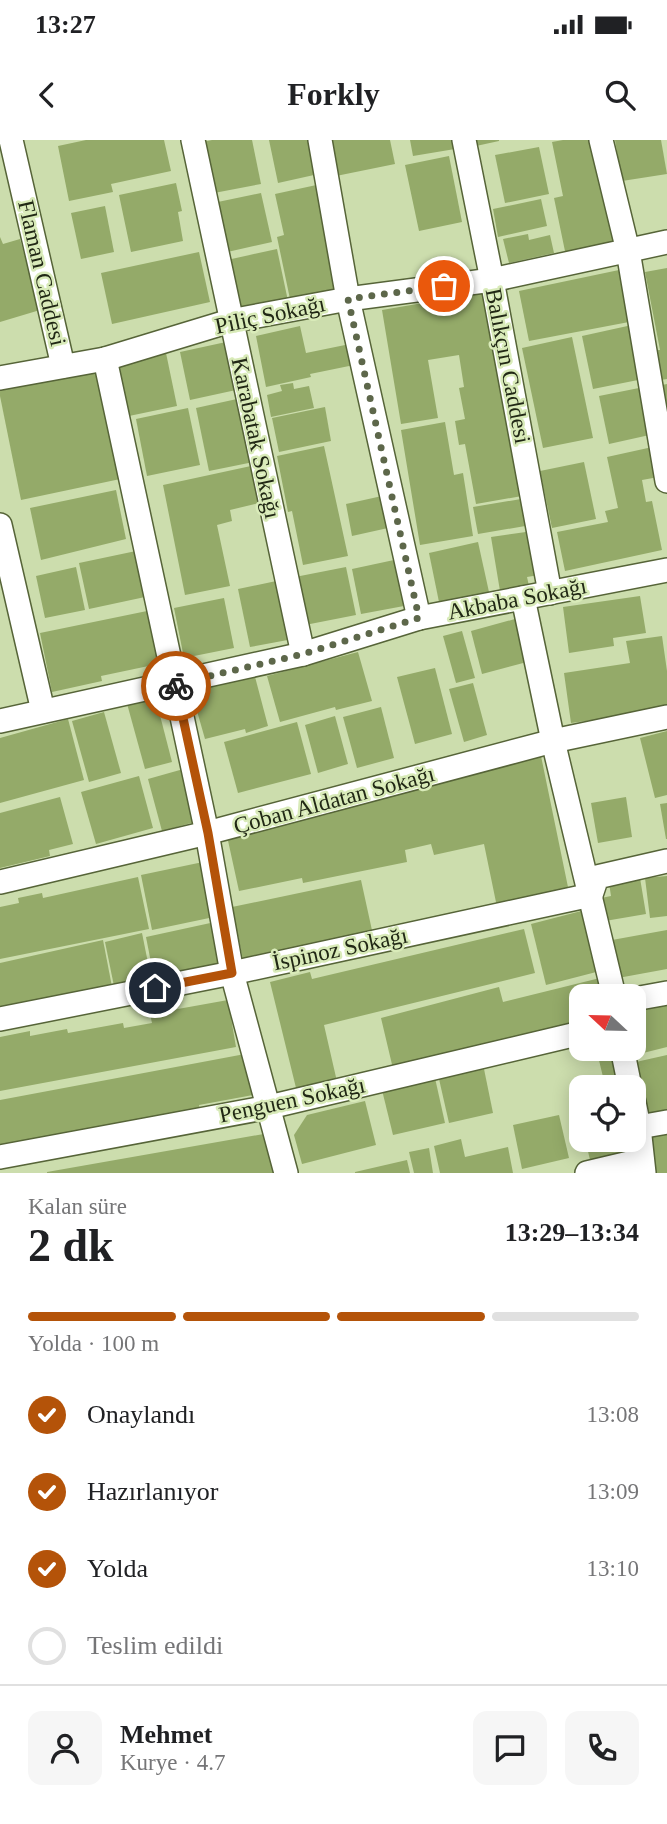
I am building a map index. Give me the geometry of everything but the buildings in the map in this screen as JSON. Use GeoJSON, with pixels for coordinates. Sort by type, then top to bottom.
{"type":"FeatureCollection","features":[{"type":"Feature","properties":{"kind":"street","name":"Flaman Caddesi"},"geometry":{"type":"LineString","coordinates":[[11,140],[64,366]]}},
{"type":"Feature","properties":{"kind":"street","name":"Karabatak Sokağı"},"geometry":{"type":"LineString","coordinates":[[193,140],[303,654]]}},
{"type":"Feature","properties":{"kind":"street"},"geometry":{"type":"LineString","coordinates":[[320,140],[348,299],[419,618]]}},
{"type":"Feature","properties":{"kind":"street","name":"Balıkçın Caddesi"},"geometry":{"type":"LineString","coordinates":[[464,140],[551,593]]}},
{"type":"Feature","properties":{"kind":"street"},"geometry":{"type":"LineString","coordinates":[[601,140],[628,251],[667,481]]}},
{"type":"Feature","properties":{"kind":"street","name":"Piliç Sokağı"},"geometry":{"type":"LineString","coordinates":[[0,378],[105,359],[230,321],[348,299],[492,280],[667,242]]}},
{"type":"Feature","properties":{"kind":"street"},"geometry":{"type":"LineString","coordinates":[[105,359],[208,833],[232,973],[286,1173]]}},
{"type":"Feature","properties":{"kind":"street"},"geometry":{"type":"LineString","coordinates":[[0,525],[43,711]]}},
{"type":"Feature","properties":{"kind":"street","name":"Akbaba Sokağı"},"geometry":{"type":"LineString","coordinates":[[0,721],[303,654],[419,618],[667,570]]}},
{"type":"Feature","properties":{"kind":"street"},"geometry":{"type":"LineString","coordinates":[[523,598],[553,741],[611,984]]}},
{"type":"Feature","properties":{"kind":"street","name":"Çoban Aldatan Sokağı"},"geometry":{"type":"LineString","coordinates":[[0,882],[208,833],[553,741],[667,717]]}},
{"type":"Feature","properties":{"kind":"street"},"geometry":{"type":"LineString","coordinates":[[590,895],[597,877],[667,861]]}},
{"type":"Feature","properties":{"kind":"street","name":"İspinoz Sokağı"},"geometry":{"type":"LineString","coordinates":[[0,1018],[232,973],[590,895]]}},
{"type":"Feature","properties":{"kind":"street"},"geometry":{"type":"LineString","coordinates":[[646,997],[667,993]]}},
{"type":"Feature","properties":{"kind":"street","name":"Penguen Sokağı"},"geometry":{"type":"LineString","coordinates":[[0,1157],[269,1107],[569,1036]]}},
{"type":"Feature","properties":{"kind":"street"},"geometry":{"type":"LineString","coordinates":[[646,1126],[667,1122]]}},
{"type":"Feature","properties":{"kind":"street"},"geometry":{"type":"LineString","coordinates":[[587,1173],[643,1166]]}},
{"type":"Feature","properties":{"kind":"way so far"},"geometry":{"type":"LineString","coordinates":[[176,686],[303,654],[419,618],[348,299],[444,286]]}},
{"type":"Feature","properties":{"kind":"route"},"geometry":{"type":"LineString","coordinates":[[155,988],[232,973],[208,833],[176,686]]}}]}
